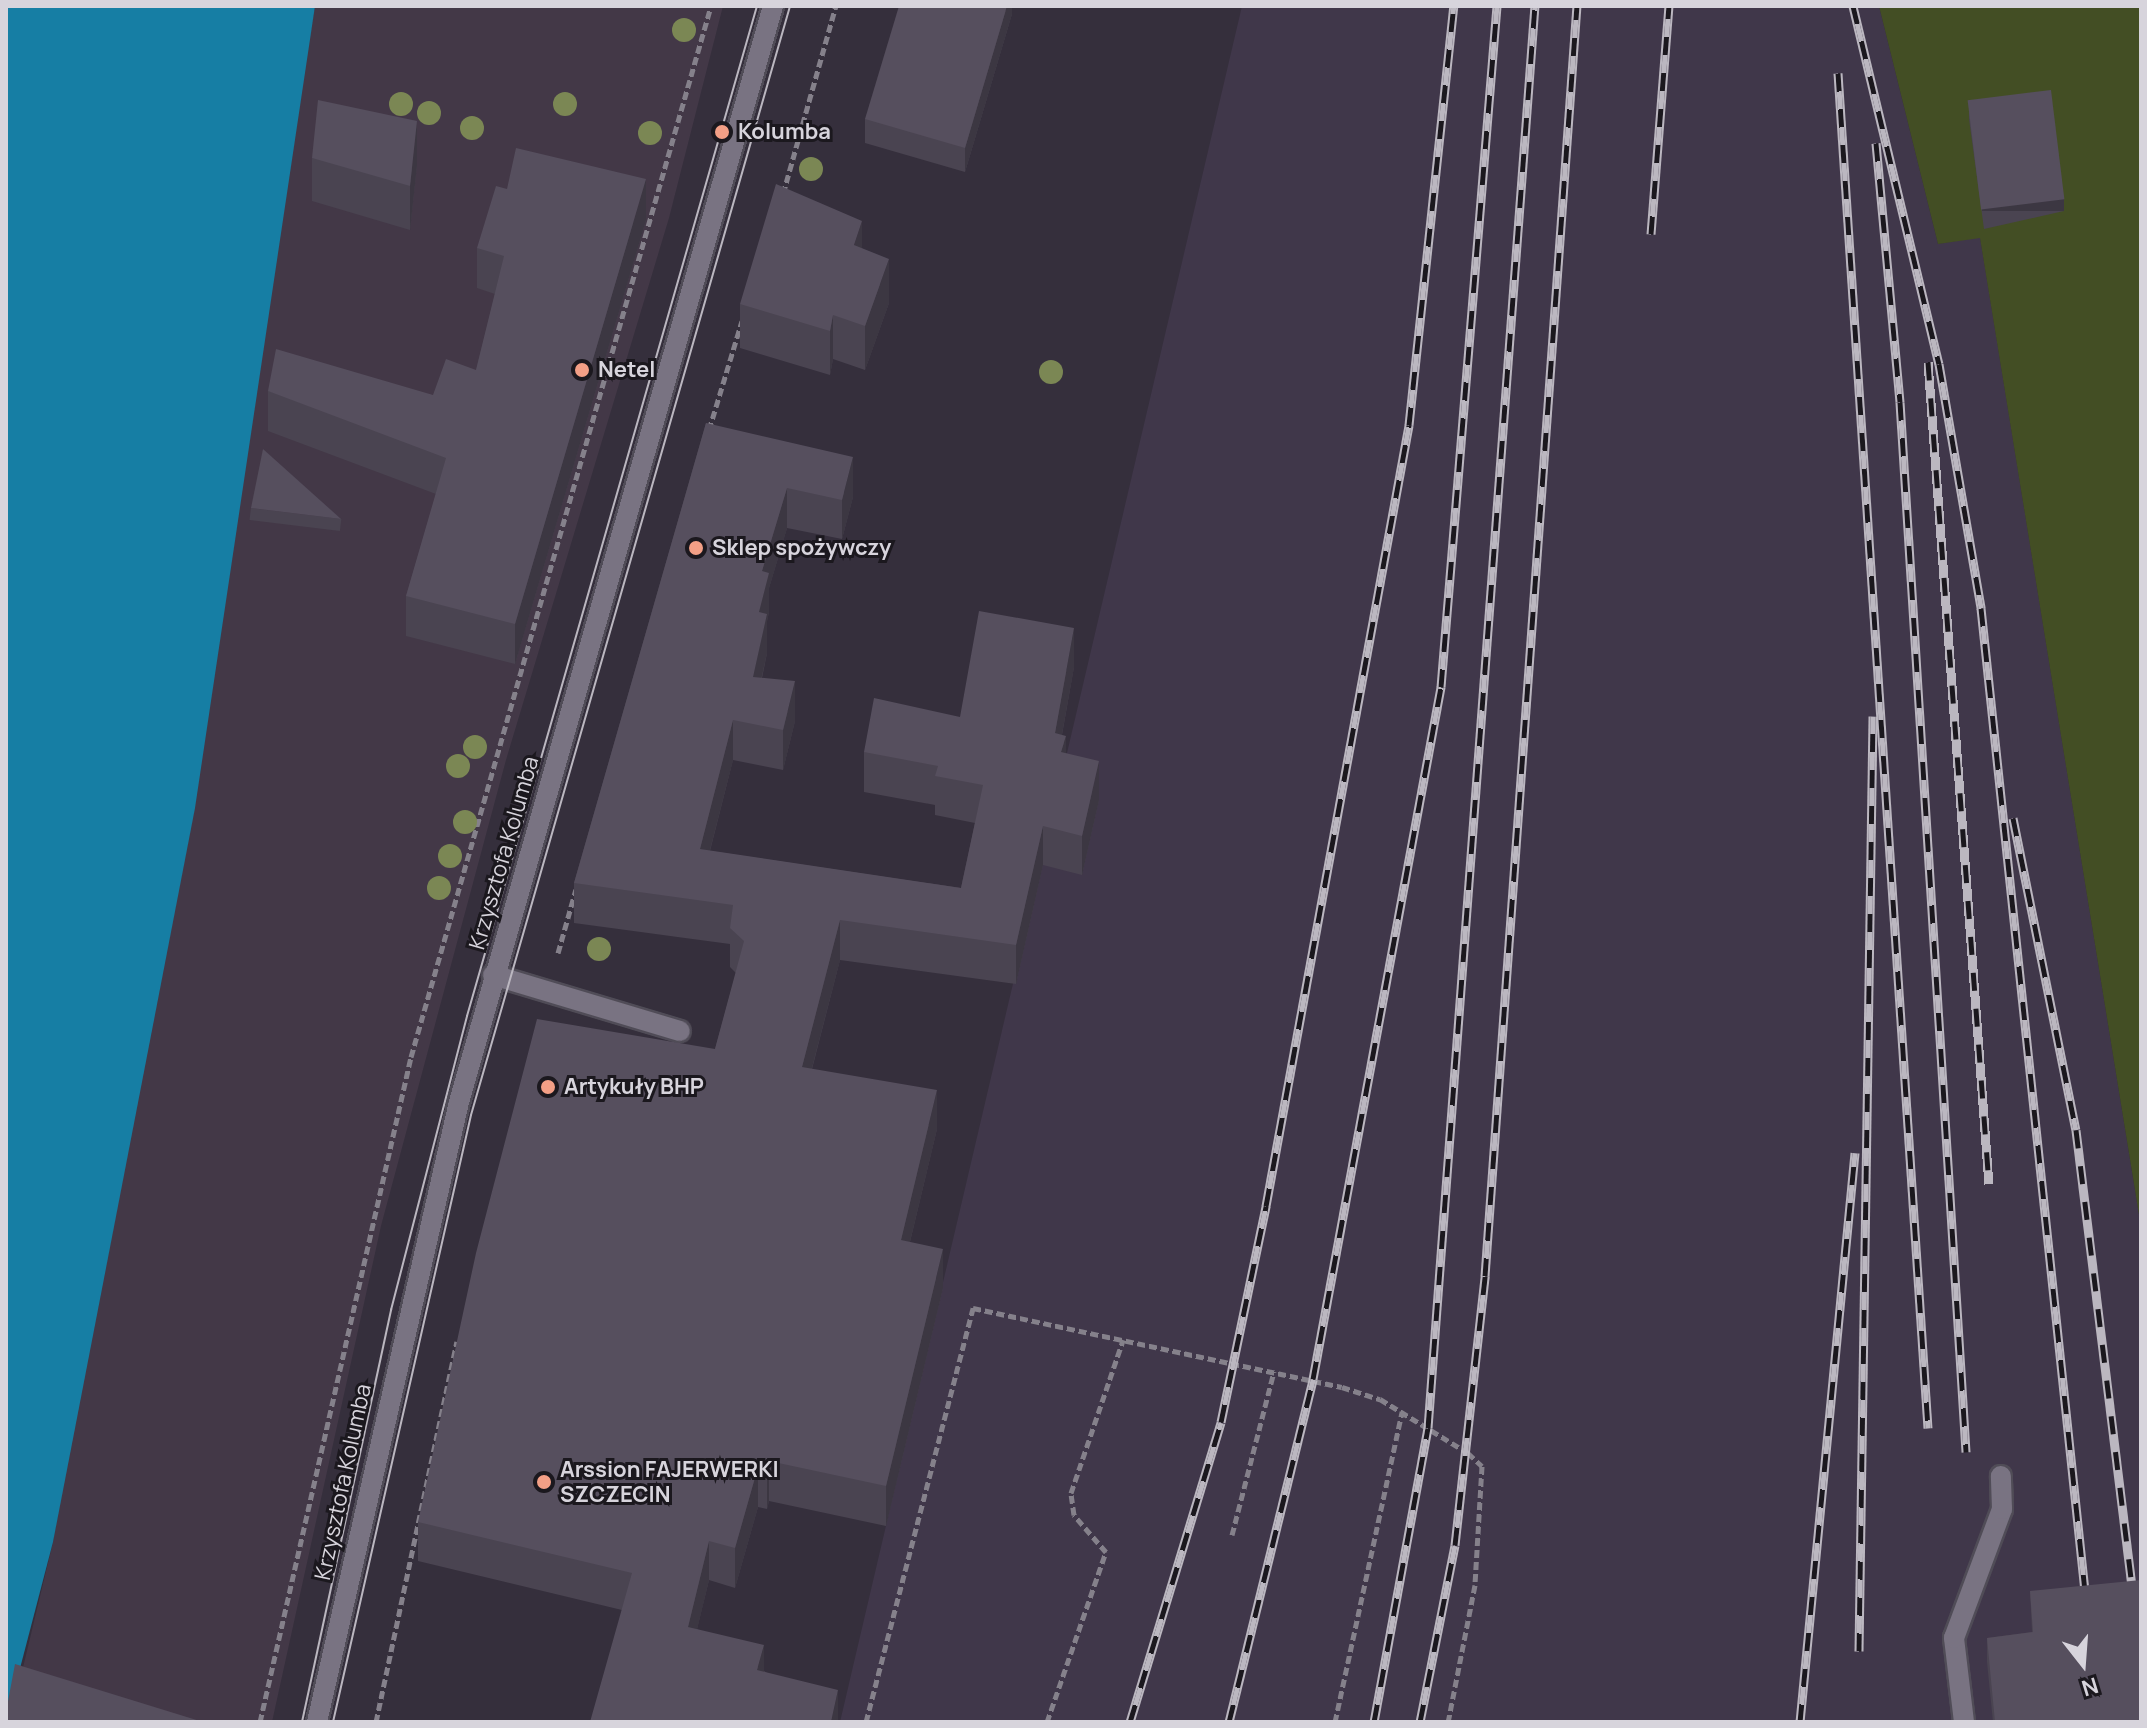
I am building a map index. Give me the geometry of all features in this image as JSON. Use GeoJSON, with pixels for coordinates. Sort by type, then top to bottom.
{"type":"FeatureCollection","features":[{"type":"Feature","properties":{"kind":"street","name":"Krzysztofa Kolumba"},"geometry":{"type":"LineString","coordinates":[[317,1722],[400,1338],[493,975],[773,6]]}},
{"type":"Feature","properties":{"kind":"street"},"geometry":{"type":"LineString","coordinates":[[493,975],[680,1031]]}},
{"type":"Feature","properties":{"kind":"street"},"geometry":{"type":"LineString","coordinates":[[1964,1722],[1954,1638],[2002,1509],[2001,1476]]}},
{"type":"Feature","properties":{"kind":"path"},"geometry":{"type":"LineString","coordinates":[[260,1722],[411,1057],[711,6]]}},
{"type":"Feature","properties":{"kind":"path"},"geometry":{"type":"LineString","coordinates":[[778,207],[836,6]]}},
{"type":"Feature","properties":{"kind":"path"},"geometry":{"type":"LineString","coordinates":[[866,1722],[973,1308],[1274,1371],[1402,1411],[1482,1466],[1475,1585],[1448,1722]]}},
{"type":"Feature","properties":{"kind":"path"},"geometry":{"type":"LineString","coordinates":[[1047,1722],[1106,1552],[1074,1515],[1071,1493],[1123,1340]]}},
{"type":"Feature","properties":{"kind":"path"},"geometry":{"type":"LineString","coordinates":[[1232,1535],[1274,1371]]}},
{"type":"Feature","properties":{"kind":"path"},"geometry":{"type":"LineString","coordinates":[[1335,1722],[1402,1411]]}},
{"type":"Feature","properties":{"kind":"shaded area"},"geometry":{"type":"Polygon","coordinates":[[[315,6],[723,6],[669,218],[506,760],[381,1226],[272,1722],[10,1722],[53,1542],[315,6]]]}},
{"type":"Feature","properties":{"kind":"shaded area"},"geometry":{"type":"Polygon","coordinates":[[[1242,6],[1879,6],[1938,244],[1980,237],[2141,1227],[2141,1722],[840,1722],[1242,6]]]}},
{"type":"Feature","properties":{"kind":"green space"},"geometry":{"type":"Polygon","coordinates":[[[1879,6],[2141,6],[2141,1227],[1980,238],[1938,244],[1879,6]]]}},
{"type":"Feature","properties":{"kind":"water"},"geometry":{"type":"Polygon","coordinates":[[[6,6],[315,6],[195,808],[53,1542],[6,1722],[6,6]]]}},
{"type":"Feature","properties":{"kind":"building"},"geometry":{"type":"Polygon","coordinates":[[[899,6],[1007,6],[965,148],[865,119],[899,6]]]}},
{"type":"Feature","properties":{"kind":"building"},"geometry":{"type":"Polygon","coordinates":[[[2051,90],[2064,199],[1981,209],[1968,100],[2051,90]]]}},
{"type":"Feature","properties":{"kind":"building"},"geometry":{"type":"Polygon","coordinates":[[[318,100],[417,121],[410,186],[312,158],[318,100]]]}},
{"type":"Feature","properties":{"kind":"building"},"geometry":{"type":"Polygon","coordinates":[[[516,148],[646,179],[515,624],[406,596],[446,458],[268,391],[276,349],[433,395],[446,359],[476,370],[504,256],[477,248],[496,186],[507,189],[516,148]]]}},
{"type":"Feature","properties":{"kind":"building"},"geometry":{"type":"Polygon","coordinates":[[[776,184],[862,221],[854,245],[889,259],[865,326],[833,315],[830,331],[740,304],[776,184]]]}},
{"type":"Feature","properties":{"kind":"building"},"geometry":{"type":"Polygon","coordinates":[[[706,423],[853,457],[842,500],[787,488],[762,571],[769,573],[759,612],[767,614],[753,677],[795,681],[783,730],[733,720],[700,849],[961,888],[983,785],[935,776],[938,766],[864,752],[874,698],[960,717],[979,611],[1074,628],[1055,733],[1066,736],[1061,752],[1099,761],[1082,836],[1043,826],[1016,945],[840,920],[802,1067],[937,1090],[901,1240],[943,1249],[886,1486],[769,1461],[767,1470],[758,1467],[735,1548],[709,1541],[688,1627],[764,1645],[757,1670],[838,1690],[831,1722],[590,1722],[632,1573],[418,1522],[476,1253],[537,1019],[715,1049],[744,941],[730,928],[733,905],[574,883],[706,423]]]}},
{"type":"Feature","properties":{"kind":"building"},"geometry":{"type":"Polygon","coordinates":[[[263,449],[341,519],[251,508],[263,449]]]}},
{"type":"Feature","properties":{"kind":"building"},"geometry":{"type":"Polygon","coordinates":[[[2141,1580],[2141,1722],[1995,1722],[1987,1638],[2033,1632],[2030,1591],[2141,1580]]]}},
{"type":"Feature","properties":{"kind":"building"},"geometry":{"type":"Polygon","coordinates":[[[15,1664],[203,1722],[6,1722],[15,1664]]]}},
{"type":"Feature","properties":{"kind":"tram line"},"geometry":{"type":"LineString","coordinates":[[302,1722],[391,1310],[467,1016],[757,6]]}},
{"type":"Feature","properties":{"kind":"tram line"},"geometry":{"type":"LineString","coordinates":[[333,1722],[471,1115],[790,6]]}},
{"type":"Feature","properties":{"kind":"railway"},"geometry":{"type":"LineString","coordinates":[[1130,1722],[1221,1422],[1266,1206],[1409,425],[1454,6]]}},
{"type":"Feature","properties":{"kind":"railway"},"geometry":{"type":"LineString","coordinates":[[1229,1722],[1313,1379],[1441,687],[1497,6]]}},
{"type":"Feature","properties":{"kind":"railway"},"geometry":{"type":"LineString","coordinates":[[1374,1722],[1428,1428],[1535,6]]}},
{"type":"Feature","properties":{"kind":"railway"},"geometry":{"type":"LineString","coordinates":[[1420,1722],[1455,1545],[1485,1276],[1577,6]]}},
{"type":"Feature","properties":{"kind":"railway"},"geometry":{"type":"LineString","coordinates":[[1651,234],[1669,6]]}},
{"type":"Feature","properties":{"kind":"railway"},"geometry":{"type":"LineString","coordinates":[[1853,6],[1939,364],[1981,608],[2087,1609]]}},
{"type":"Feature","properties":{"kind":"railway"},"geometry":{"type":"LineString","coordinates":[[1838,73],[1928,1428]]}},
{"type":"Feature","properties":{"kind":"railway"},"geometry":{"type":"LineString","coordinates":[[1876,143],[1900,402],[1966,1452]]}},
{"type":"Feature","properties":{"kind":"railway"},"geometry":{"type":"LineString","coordinates":[[1928,362],[1989,1184]]}},
{"type":"Feature","properties":{"kind":"railway"},"geometry":{"type":"LineString","coordinates":[[1859,1651],[1873,716]]}},
{"type":"Feature","properties":{"kind":"railway"},"geometry":{"type":"LineString","coordinates":[[2013,818],[2076,1130],[2134,1604]]}},
{"type":"Feature","properties":{"kind":"railway"},"geometry":{"type":"LineString","coordinates":[[1800,1722],[1855,1153]]}},
{"type":"Feature","properties":{"kind":"place","name":"Kolumba"},"geometry":{"type":"Point","coordinates":[722,132]}},
{"type":"Feature","properties":{"kind":"place","name":"Netel"},"geometry":{"type":"Point","coordinates":[582,370]}},
{"type":"Feature","properties":{"kind":"place","name":"Sklep spożywczy"},"geometry":{"type":"Point","coordinates":[696,548]}},
{"type":"Feature","properties":{"kind":"place","name":"Artykuły BHP"},"geometry":{"type":"Point","coordinates":[548,1087]}},
{"type":"Feature","properties":{"kind":"place","name":"Arssion FAJERWERKI SZCZECIN"},"geometry":{"type":"Point","coordinates":[544,1482]}}]}
